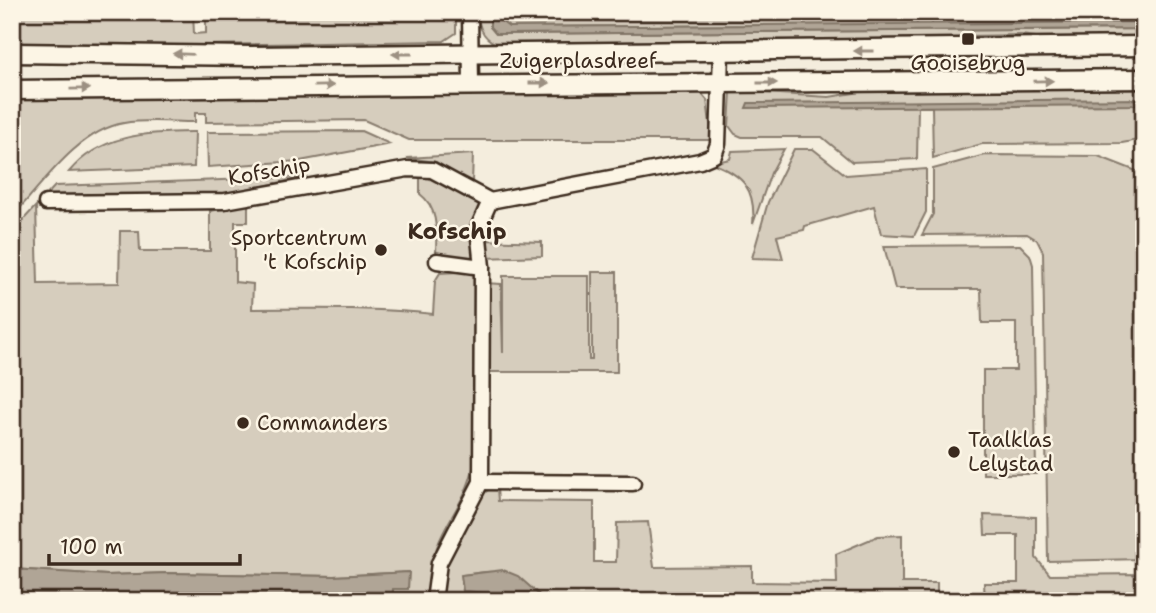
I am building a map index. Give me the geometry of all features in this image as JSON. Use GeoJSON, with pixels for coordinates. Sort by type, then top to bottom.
{"type":"FeatureCollection","features":[{"type":"Feature","properties":{"kind":"main road","name":"Zuigerplasdreef"},"geometry":{"type":"LineString","coordinates":[[12,53],[471,54],[1144,46]]}},
{"type":"Feature","properties":{"kind":"main road","name":"Zuigerplasdreef"},"geometry":{"type":"LineString","coordinates":[[12,90],[1144,79]]}},
{"type":"Feature","properties":{"kind":"street"},"geometry":{"type":"LineString","coordinates":[[470,12],[471,84]]}},
{"type":"Feature","properties":{"kind":"street"},"geometry":{"type":"LineString","coordinates":[[434,601],[439,563],[481,482],[482,267],[478,228],[490,201],[700,161],[714,155],[718,144],[720,52]]}},
{"type":"Feature","properties":{"kind":"street","name":"Kofschip"},"geometry":{"type":"LineString","coordinates":[[46,203],[225,201],[408,169],[432,170],[490,201]]}},
{"type":"Feature","properties":{"kind":"street"},"geometry":{"type":"LineString","coordinates":[[437,261],[482,267]]}},
{"type":"Feature","properties":{"kind":"street"},"geometry":{"type":"LineString","coordinates":[[481,482],[633,483]]}},
{"type":"Feature","properties":{"kind":"shaded area"},"geometry":{"type":"Polygon","coordinates":[[[12,12],[193,12],[194,34],[206,33],[206,12],[456,12],[456,33],[444,41],[12,48],[12,12]]]}},
{"type":"Feature","properties":{"kind":"shaded area"},"geometry":{"type":"Polygon","coordinates":[[[478,12],[490,12],[490,27],[496,34],[1144,29],[1144,41],[1067,41],[1021,35],[968,36],[967,41],[502,46],[484,34],[479,24],[478,12]]]}},
{"type":"Feature","properties":{"kind":"shaded area"},"geometry":{"type":"Polygon","coordinates":[[[490,12],[497,12],[498,19],[509,27],[1144,22],[1144,29],[496,34],[490,27],[490,12]]]}},
{"type":"Feature","properties":{"kind":"shaded area"},"geometry":{"type":"Polygon","coordinates":[[[497,12],[917,12],[917,24],[509,27],[498,19],[497,12]]]}},
{"type":"Feature","properties":{"kind":"shaded area"},"geometry":{"type":"Polygon","coordinates":[[[932,12],[1144,12],[1144,22],[932,24],[932,12]]]}},
{"type":"Feature","properties":{"kind":"shaded area"},"geometry":{"type":"Polygon","coordinates":[[[1144,89],[1144,139],[1122,143],[982,144],[933,158],[932,107],[918,107],[917,159],[852,162],[822,137],[742,137],[735,134],[729,126],[731,91],[829,97],[867,91],[1144,89]]]}},
{"type":"Feature","properties":{"kind":"shaded area"},"geometry":{"type":"Polygon","coordinates":[[[398,93],[701,93],[707,100],[712,140],[409,140],[364,120],[206,122],[206,113],[195,113],[195,122],[124,123],[91,137],[48,175],[12,217],[12,98],[398,93]]]}},
{"type":"Feature","properties":{"kind":"shaded area"},"geometry":{"type":"Polygon","coordinates":[[[1144,99],[1144,105],[746,108],[748,103],[1144,99]]]}},
{"type":"Feature","properties":{"kind":"shaded area"},"geometry":{"type":"Polygon","coordinates":[[[361,131],[390,144],[300,161],[208,167],[207,132],[361,131]]]}},
{"type":"Feature","properties":{"kind":"shaded area"},"geometry":{"type":"Polygon","coordinates":[[[195,132],[194,167],[69,172],[96,149],[111,142],[143,135],[195,132]]]}},
{"type":"Feature","properties":{"kind":"shaded area"},"geometry":{"type":"Polygon","coordinates":[[[784,149],[771,173],[753,224],[750,192],[739,178],[712,163],[730,159],[732,151],[784,149]]]}},
{"type":"Feature","properties":{"kind":"shaded area"},"geometry":{"type":"Polygon","coordinates":[[[794,149],[813,149],[846,175],[926,169],[926,212],[914,236],[881,234],[874,206],[805,226],[804,230],[777,236],[783,259],[752,258],[768,202],[794,149]]]}},
{"type":"Feature","properties":{"kind":"shaded area"},"geometry":{"type":"Polygon","coordinates":[[[473,154],[472,183],[436,162],[407,158],[473,154]]]}},
{"type":"Feature","properties":{"kind":"shaded area"},"geometry":{"type":"Polygon","coordinates":[[[985,155],[1098,156],[1144,174],[1144,559],[1048,561],[1043,252],[1037,240],[1027,234],[922,235],[933,214],[933,169],[985,155]]]}},
{"type":"Feature","properties":{"kind":"shaded area"},"geometry":{"type":"Polygon","coordinates":[[[420,174],[484,202],[476,216],[475,258],[436,258],[434,215],[420,194],[420,174]]]}},
{"type":"Feature","properties":{"kind":"shaded area"},"geometry":{"type":"Polygon","coordinates":[[[305,177],[231,193],[42,200],[55,186],[305,177]]]}},
{"type":"Feature","properties":{"kind":"shaded area"},"geometry":{"type":"Polygon","coordinates":[[[248,204],[248,222],[235,222],[235,282],[253,284],[252,309],[366,309],[433,314],[435,281],[440,273],[474,271],[473,468],[466,489],[437,547],[429,601],[392,601],[393,589],[408,589],[408,572],[334,576],[168,573],[107,575],[12,569],[12,232],[36,206],[38,284],[119,283],[120,231],[139,231],[140,251],[210,251],[210,211],[248,204]]]}},
{"type":"Feature","properties":{"kind":"shaded area"},"geometry":{"type":"Polygon","coordinates":[[[485,240],[542,242],[542,256],[485,258],[485,240]]]}},
{"type":"Feature","properties":{"kind":"shaded area"},"geometry":{"type":"Polygon","coordinates":[[[1020,245],[1030,255],[1033,265],[1036,474],[983,474],[983,370],[1016,370],[1016,323],[982,323],[981,289],[895,289],[884,246],[1020,245]]]}},
{"type":"Feature","properties":{"kind":"shaded area"},"geometry":{"type":"Polygon","coordinates":[[[592,272],[617,272],[617,372],[486,372],[485,283],[501,284],[503,353],[503,276],[589,276],[589,360],[592,360],[592,272]]]}},
{"type":"Feature","properties":{"kind":"shaded area"},"geometry":{"type":"Polygon","coordinates":[[[497,488],[498,501],[594,502],[594,562],[616,562],[617,523],[648,522],[654,567],[752,566],[752,582],[837,583],[836,554],[878,536],[902,535],[902,583],[937,583],[937,601],[546,601],[516,577],[500,572],[462,575],[463,591],[495,592],[513,601],[441,600],[447,560],[482,494],[497,488]]]}},
{"type":"Feature","properties":{"kind":"shaded area"},"geometry":{"type":"Polygon","coordinates":[[[984,515],[1036,517],[1036,558],[1050,575],[1144,574],[1144,601],[985,601],[984,583],[1018,583],[1018,535],[985,535],[984,515]]]}},
{"type":"Feature","properties":{"kind":"shaded area"},"geometry":{"type":"Polygon","coordinates":[[[12,569],[107,575],[168,573],[334,576],[409,572],[408,589],[393,589],[392,601],[12,601],[12,569]]]}},
{"type":"Feature","properties":{"kind":"shaded area"},"geometry":{"type":"Polygon","coordinates":[[[503,570],[518,576],[546,601],[463,591],[461,575],[503,570]]]}},
{"type":"Feature","properties":{"kind":"place","name":"Gooisebrug"},"geometry":{"type":"Point","coordinates":[968,39]}},
{"type":"Feature","properties":{"kind":"place","name":"Sportcentrum 't Kofschip"},"geometry":{"type":"Point","coordinates":[381,250]}},
{"type":"Feature","properties":{"kind":"place","name":"Commanders"},"geometry":{"type":"Point","coordinates":[243,423]}},
{"type":"Feature","properties":{"kind":"place","name":"Taalklas Lelystad"},"geometry":{"type":"Point","coordinates":[954,452]}},
{"type":"Feature","properties":{"kind":"district","name":"Kofschip"},"geometry":{"type":"Point","coordinates":[457,231]}}]}
